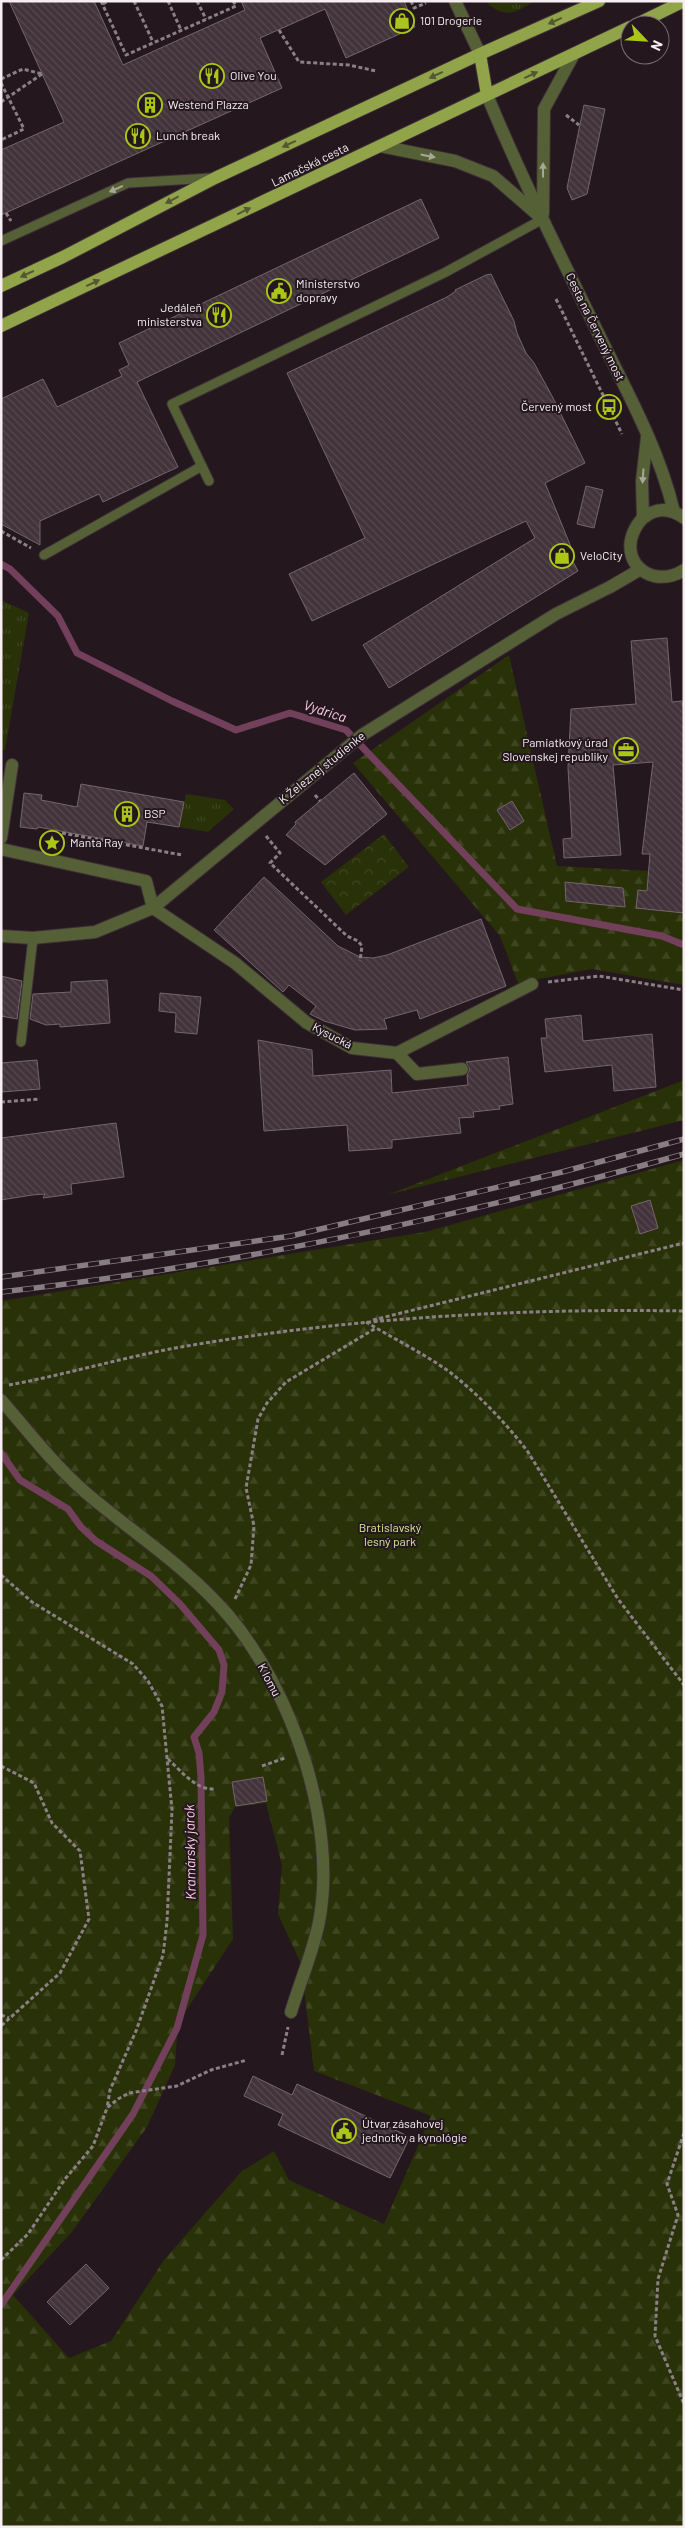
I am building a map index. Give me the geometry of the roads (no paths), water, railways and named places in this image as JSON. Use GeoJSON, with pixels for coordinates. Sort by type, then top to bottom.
{"type":"FeatureCollection","features":[{"type":"Feature","properties":{"kind":"main road"},"geometry":{"type":"LineString","coordinates":[[1,286],[62,257],[215,178],[480,54],[599,1]]}},
{"type":"Feature","properties":{"kind":"main road"},"geometry":{"type":"LineString","coordinates":[[655,15],[684,1]]}},
{"type":"Feature","properties":{"kind":"main road","name":"Lamačská cesta"},"geometry":{"type":"LineString","coordinates":[[1,326],[620,32]]}},
{"type":"Feature","properties":{"kind":"main road"},"geometry":{"type":"LineString","coordinates":[[480,54],[487,95]]}},
{"type":"Feature","properties":{"kind":"street"},"geometry":{"type":"LineString","coordinates":[[455,1],[480,54]]}},
{"type":"Feature","properties":{"kind":"street","name":"Cesta na Červený most"},"geometry":{"type":"LineString","coordinates":[[543,219],[544,109],[574,54]]}},
{"type":"Feature","properties":{"kind":"street","name":"Cesta na Červený most"},"geometry":{"type":"LineString","coordinates":[[487,95],[543,219],[647,435],[679,515]]}},
{"type":"Feature","properties":{"kind":"street","name":"Cesta na Červený most"},"geometry":{"type":"LineString","coordinates":[[380,146],[455,161],[493,176],[543,219]]}},
{"type":"Feature","properties":{"kind":"street"},"geometry":{"type":"LineString","coordinates":[[647,435],[642,481],[644,517],[636,524],[630,542],[635,561],[641,569],[660,577],[670,576],[684,570]]}},
{"type":"Feature","properties":{"kind":"street","name":"Cesta na Červený most"},"geometry":{"type":"LineString","coordinates":[[644,517],[658,511],[679,515]]}},
{"type":"Feature","properties":{"kind":"street","name":"K Železnej studienke"},"geometry":{"type":"LineString","coordinates":[[1,936],[33,938],[95,932],[153,908],[362,735],[556,614],[641,569]]}},
{"type":"Feature","properties":{"kind":"street"},"geometry":{"type":"LineString","coordinates":[[1,838],[12,765]]}},
{"type":"Feature","properties":{"kind":"street"},"geometry":{"type":"LineString","coordinates":[[1,849],[146,881],[153,908]]}},
{"type":"Feature","properties":{"kind":"street","name":"Kysucká"},"geometry":{"type":"LineString","coordinates":[[153,908],[235,963],[307,1023],[352,1048],[397,1053]]}},
{"type":"Feature","properties":{"kind":"street"},"geometry":{"type":"LineString","coordinates":[[462,1069],[417,1074],[397,1053],[532,984]]}},
{"type":"Feature","properties":{"kind":"street","name":"K lomu"},"geometry":{"type":"LineString","coordinates":[[1,1400],[44,1452],[85,1492],[187,1574],[228,1615],[251,1645],[279,1698],[302,1752],[318,1806],[324,1877],[319,1922],[291,2012]]}},
{"type":"Feature","properties":{"kind":"lane"},"geometry":{"type":"LineString","coordinates":[[1,241],[128,183],[215,178]]}},
{"type":"Feature","properties":{"kind":"lane"},"geometry":{"type":"LineString","coordinates":[[209,481],[172,404],[444,273],[543,219]]}},
{"type":"Feature","properties":{"kind":"lane"},"geometry":{"type":"LineString","coordinates":[[44,555],[202,466]]}},
{"type":"Feature","properties":{"kind":"lane"},"geometry":{"type":"LineString","coordinates":[[21,1042],[33,938]]}},
{"type":"Feature","properties":{"kind":"waterway","name":"Vydrica"},"geometry":{"type":"LineString","coordinates":[[1,564],[10,569],[58,616],[77,653],[172,701],[236,730],[290,713],[346,730],[517,909],[662,936],[684,945]]}},
{"type":"Feature","properties":{"kind":"waterway","name":"Kramársky jarok"},"geometry":{"type":"LineString","coordinates":[[1,1453],[20,1480],[68,1509],[81,1527],[96,1541],[151,1576],[180,1604],[219,1650],[224,1665],[222,1692],[214,1712],[194,1737],[199,1753],[201,1777],[203,1935],[177,2028],[133,2114],[1,2305]]}},
{"type":"Feature","properties":{"kind":"railway"},"geometry":{"type":"LineString","coordinates":[[1,1277],[291,1236],[562,1172],[684,1139]]}},
{"type":"Feature","properties":{"kind":"railway"},"geometry":{"type":"LineString","coordinates":[[1,1292],[174,1268],[260,1254],[345,1237],[515,1198],[684,1154]]}},
{"type":"Feature","properties":{"kind":"place","name":"101 Drogerie"},"geometry":{"type":"Point","coordinates":[402,21]}},
{"type":"Feature","properties":{"kind":"place","name":"Olive You"},"geometry":{"type":"Point","coordinates":[212,76]}},
{"type":"Feature","properties":{"kind":"place","name":"Westend Plazza"},"geometry":{"type":"Point","coordinates":[150,105]}},
{"type":"Feature","properties":{"kind":"place","name":"Lunch break"},"geometry":{"type":"Point","coordinates":[138,136]}},
{"type":"Feature","properties":{"kind":"place","name":"Ministerstvo dopravy"},"geometry":{"type":"Point","coordinates":[279,291]}},
{"type":"Feature","properties":{"kind":"place","name":"Jedáleň ministerstva"},"geometry":{"type":"Point","coordinates":[219,315]}},
{"type":"Feature","properties":{"kind":"place","name":"Červený most"},"geometry":{"type":"Point","coordinates":[609,407]}},
{"type":"Feature","properties":{"kind":"place","name":"VeloCity"},"geometry":{"type":"Point","coordinates":[562,556]}},
{"type":"Feature","properties":{"kind":"place","name":"Pamiatkový úrad Slovenskej republiky"},"geometry":{"type":"Point","coordinates":[626,750]}},
{"type":"Feature","properties":{"kind":"place","name":"BSP"},"geometry":{"type":"Point","coordinates":[127,814]}},
{"type":"Feature","properties":{"kind":"place","name":"Manta Ray"},"geometry":{"type":"Point","coordinates":[52,843]}},
{"type":"Feature","properties":{"kind":"place","name":"Útvar zásahovej jednotky a kynológie"},"geometry":{"type":"Point","coordinates":[344,2131]}},
{"type":"Feature","properties":{"kind":"park label","name":"Bratislavský lesný park"},"geometry":{"type":"Point","coordinates":[390,1535]}}]}
